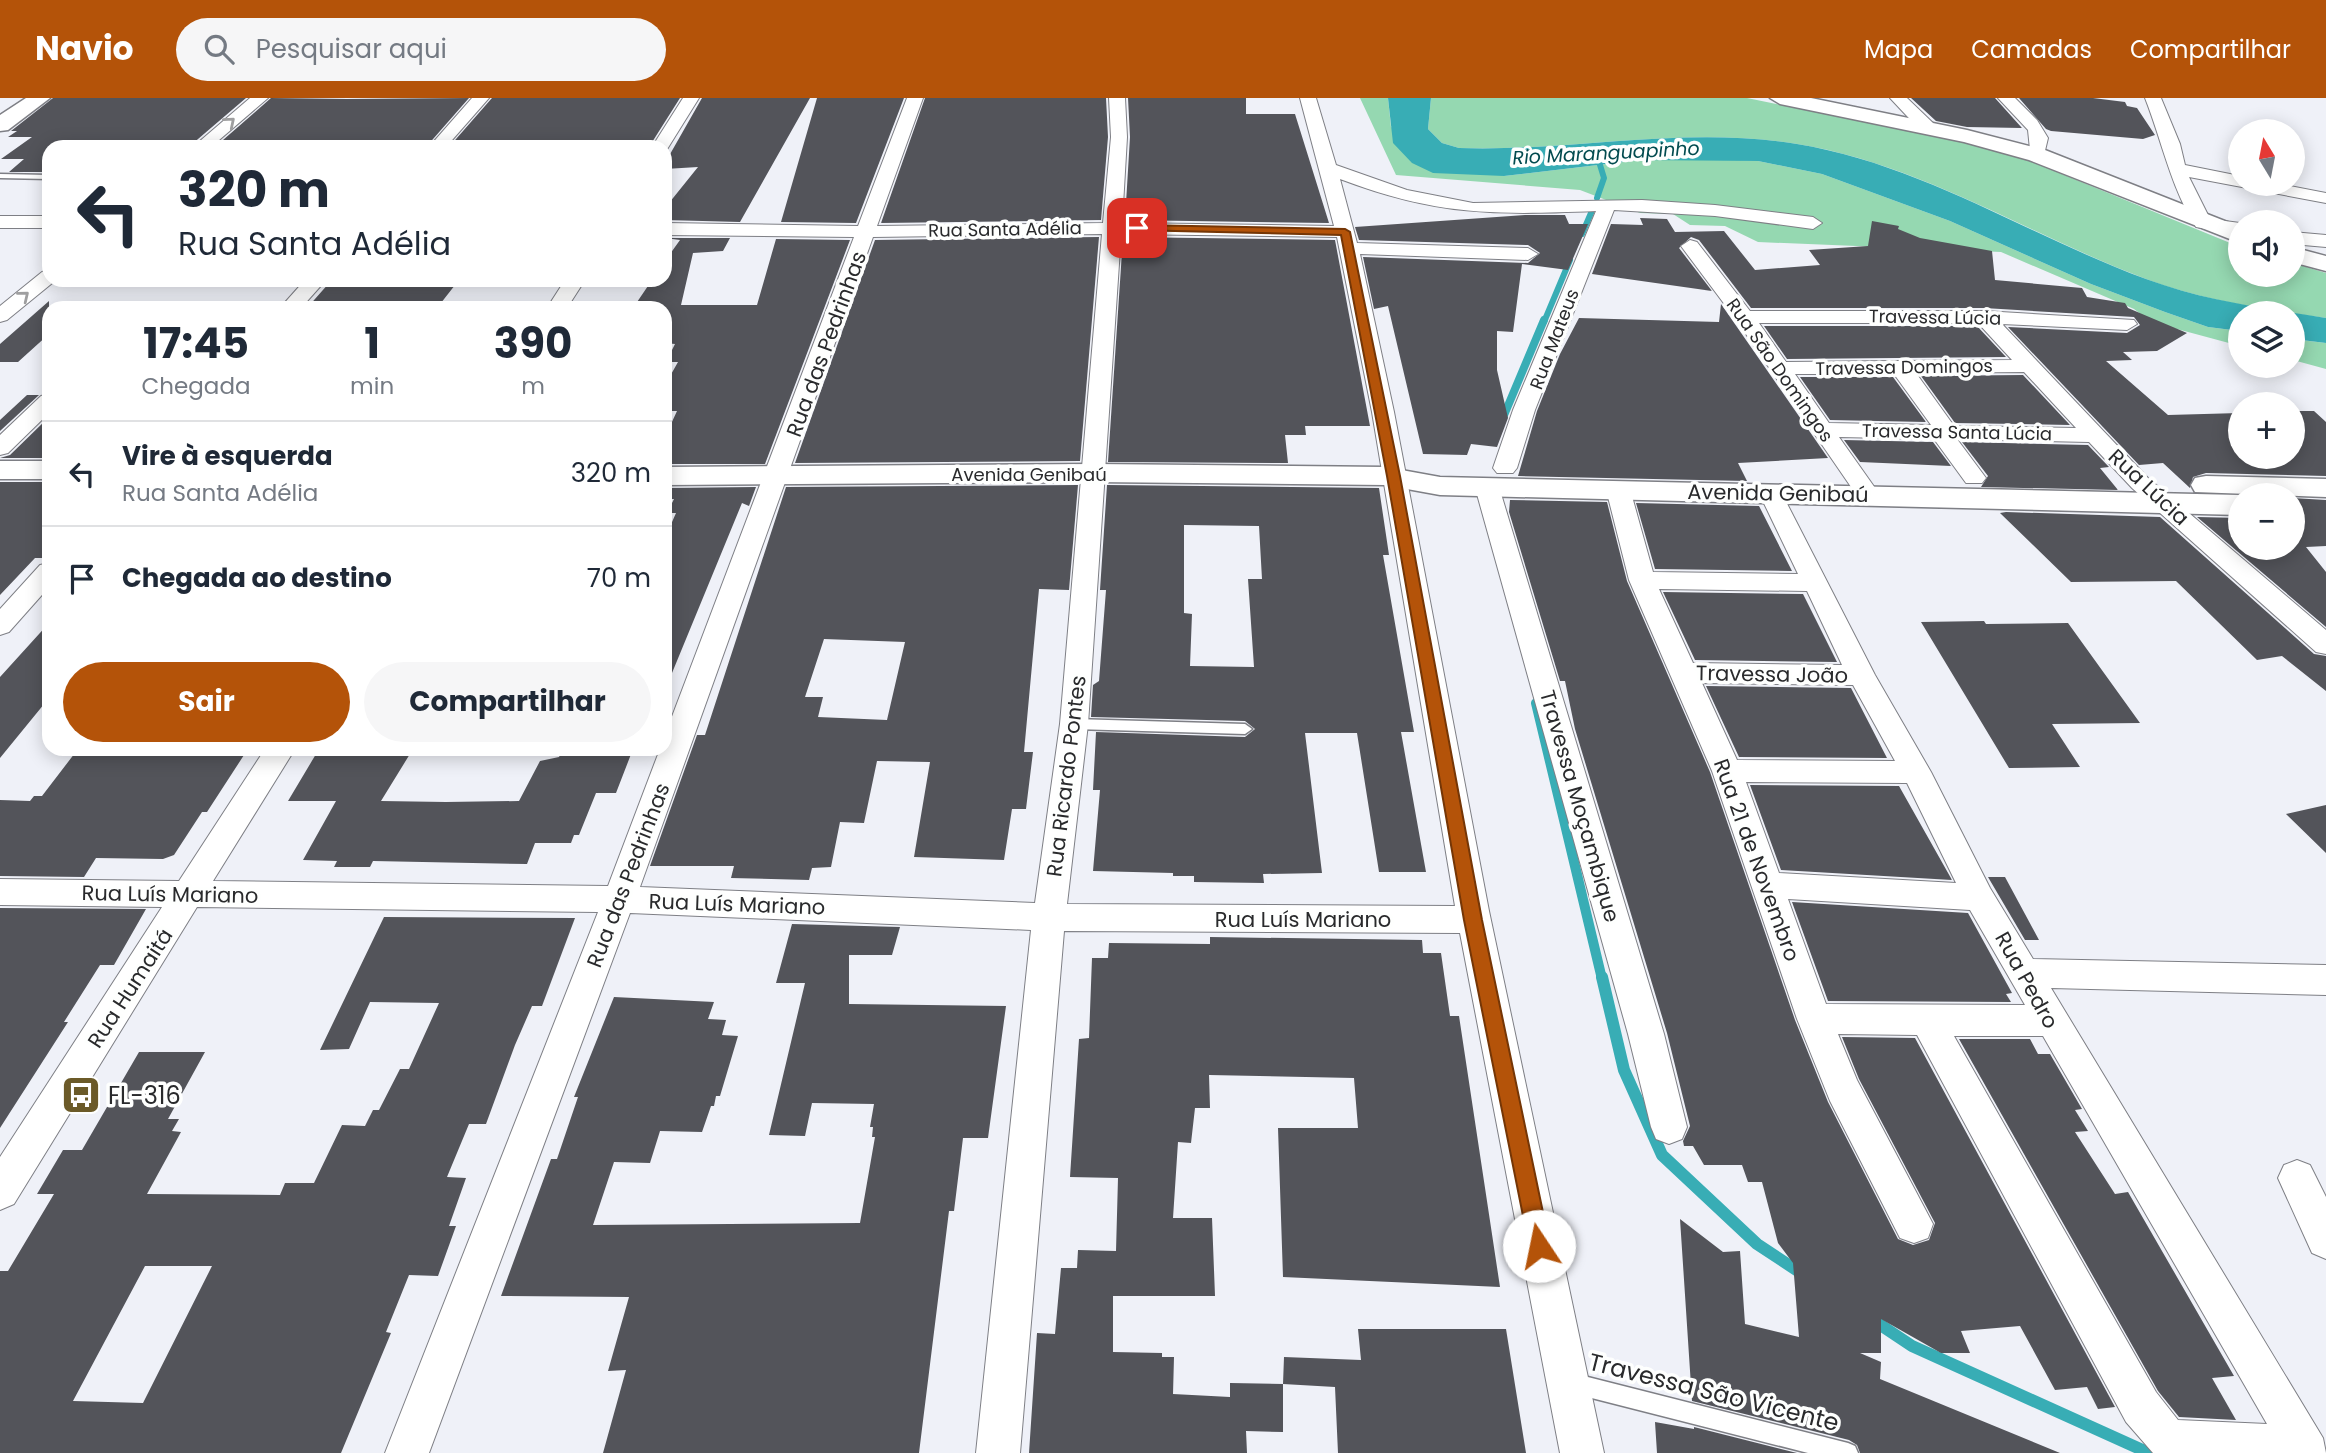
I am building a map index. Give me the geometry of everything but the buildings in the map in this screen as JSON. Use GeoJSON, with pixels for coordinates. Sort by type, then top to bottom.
{"type":"FeatureCollection","features":[{"type":"Feature","properties":{"kind":"main road"},"geometry":{"type":"LineString","coordinates":[[0,125],[40,98]]}},
{"type":"Feature","properties":{"kind":"main road"},"geometry":{"type":"LineString","coordinates":[[1780,98],[1927,127],[2038,155],[2228,232]]}},
{"type":"Feature","properties":{"kind":"main road"},"geometry":{"type":"LineString","coordinates":[[2305,258],[2326,264]]}},
{"type":"Feature","properties":{"kind":"main road"},"geometry":{"type":"LineString","coordinates":[[0,470],[42,470]]}},
{"type":"Feature","properties":{"kind":"main road","name":"Avenida Genibaú"},"geometry":{"type":"LineString","coordinates":[[672,476],[1094,473],[1394,476],[1440,486],[1496,477],[1861,485],[2228,505]]}},
{"type":"Feature","properties":{"kind":"main road","name":"Avenida Genibaú"},"geometry":{"type":"LineString","coordinates":[[1496,477],[1618,489],[1771,493],[1974,478],[2326,488]]}},
{"type":"Feature","properties":{"kind":"main road"},"geometry":{"type":"LineString","coordinates":[[2305,506],[2326,507]]}},
{"type":"Feature","properties":{"kind":"street"},"geometry":{"type":"LineString","coordinates":[[209,140],[260,98]]}},
{"type":"Feature","properties":{"kind":"street"},"geometry":{"type":"LineString","coordinates":[[444,140],[481,98]]}},
{"type":"Feature","properties":{"kind":"street"},"geometry":{"type":"LineString","coordinates":[[664,140],[691,98]]}},
{"type":"Feature","properties":{"kind":"street","name":"Rua das Pedrinhas"},"geometry":{"type":"LineString","coordinates":[[407,1453],[619,899],[915,98]]}},
{"type":"Feature","properties":{"kind":"street","name":"Rua Ricardo Pontes"},"geometry":{"type":"LineString","coordinates":[[998,1453],[1049,917],[1074,724],[1119,137],[1117,98]]}},
{"type":"Feature","properties":{"kind":"street"},"geometry":{"type":"LineString","coordinates":[[1308,98],[1331,169],[1347,240],[1394,476],[1473,920],[1581,1453]]}},
{"type":"Feature","properties":{"kind":"street"},"geometry":{"type":"LineString","coordinates":[[1898,98],[1927,127]]}},
{"type":"Feature","properties":{"kind":"street"},"geometry":{"type":"LineString","coordinates":[[2006,98],[2035,127],[2041,141],[2038,155]]}},
{"type":"Feature","properties":{"kind":"street"},"geometry":{"type":"LineString","coordinates":[[2153,98],[2172,144],[2177,169],[2203,223],[2228,227]]}},
{"type":"Feature","properties":{"kind":"street"},"geometry":{"type":"LineString","coordinates":[[1331,169],[1390,192],[1452,206],[1499,209],[1651,206],[1731,212],[1812,223]]}},
{"type":"Feature","properties":{"kind":"street"},"geometry":{"type":"LineString","coordinates":[[2177,169],[2228,179]]}},
{"type":"Feature","properties":{"kind":"street"},"geometry":{"type":"LineString","coordinates":[[2305,194],[2326,198]]}},
{"type":"Feature","properties":{"kind":"street","name":"Rua Mateus"},"geometry":{"type":"LineString","coordinates":[[1496,477],[1535,389],[1605,211]]}},
{"type":"Feature","properties":{"kind":"street"},"geometry":{"type":"LineString","coordinates":[[0,222],[42,222]]}},
{"type":"Feature","properties":{"kind":"street","name":"Rua Santa Adélia"},"geometry":{"type":"LineString","coordinates":[[672,229],[867,232],[965,223],[1347,240],[1528,254]]}},
{"type":"Feature","properties":{"kind":"street"},"geometry":{"type":"LineString","coordinates":[[2305,239],[2326,241]]}},
{"type":"Feature","properties":{"kind":"street","name":"Rua São Domingos"},"geometry":{"type":"LineString","coordinates":[[1690,246],[1744,317],[1861,485]]}},
{"type":"Feature","properties":{"kind":"street"},"geometry":{"type":"LineString","coordinates":[[0,316],[42,281]]}},
{"type":"Feature","properties":{"kind":"street"},"geometry":{"type":"LineString","coordinates":[[296,301],[310,287]]}},
{"type":"Feature","properties":{"kind":"street","name":"Travessa Lúcia"},"geometry":{"type":"LineString","coordinates":[[1744,317],[1984,317],[2127,324]]}},
{"type":"Feature","properties":{"kind":"street","name":"Rua Lúcia"},"geometry":{"type":"LineString","coordinates":[[1984,317],[2140,483],[2326,645]]}},
{"type":"Feature","properties":{"kind":"street"},"geometry":{"type":"LineString","coordinates":[[1899,365],[1942,424],[1941,430],[1974,478]]}},
{"type":"Feature","properties":{"kind":"street","name":"Travessa Domingos"},"geometry":{"type":"LineString","coordinates":[[1779,368],[2029,366]]}},
{"type":"Feature","properties":{"kind":"street"},"geometry":{"type":"LineString","coordinates":[[0,448],[42,408]]}},
{"type":"Feature","properties":{"kind":"street","name":"Travessa Santa Lúcia"},"geometry":{"type":"LineString","coordinates":[[1822,430],[1941,430],[2093,435]]}},
{"type":"Feature","properties":{"kind":"street","name":"Travessa Moçambique"},"geometry":{"type":"LineString","coordinates":[[1496,477],[1669,1127]]}},
{"type":"Feature","properties":{"kind":"street","name":"Rua 21 de Novembro"},"geometry":{"type":"LineString","coordinates":[[1618,489],[1642,580],[1727,771],[1814,1019],[1843,1090],[1914,1224]]}},
{"type":"Feature","properties":{"kind":"street","name":"Rua Pedro"},"geometry":{"type":"LineString","coordinates":[[1771,493],[1861,675],[1916,772],[1979,897],[2305,1450]]}},
{"type":"Feature","properties":{"kind":"street"},"geometry":{"type":"LineString","coordinates":[[0,625],[42,579]]}},
{"type":"Feature","properties":{"kind":"street"},"geometry":{"type":"LineString","coordinates":[[1642,580],[1814,583]]}},
{"type":"Feature","properties":{"kind":"street","name":"Travessa João"},"geometry":{"type":"LineString","coordinates":[[1683,673],[1861,675]]}},
{"type":"Feature","properties":{"kind":"street","name":"Rua Humaitá"},"geometry":{"type":"LineString","coordinates":[[0,1191],[276,756]]}},
{"type":"Feature","properties":{"kind":"street"},"geometry":{"type":"LineString","coordinates":[[1727,771],[1916,772]]}},
{"type":"Feature","properties":{"kind":"street"},"geometry":{"type":"LineString","coordinates":[[1768,885],[1979,897]]}},
{"type":"Feature","properties":{"kind":"street","name":"Rua Luís Mariano"},"geometry":{"type":"LineString","coordinates":[[0,892],[619,899],[1049,917],[1473,920]]}},
{"type":"Feature","properties":{"kind":"street"},"geometry":{"type":"LineString","coordinates":[[2025,973],[2326,980]]}},
{"type":"Feature","properties":{"kind":"street"},"geometry":{"type":"LineString","coordinates":[[1814,1019],[2050,1021]]}},
{"type":"Feature","properties":{"kind":"street"},"geometry":{"type":"LineString","coordinates":[[1928,1021],[2141,1407],[2164,1435],[2181,1444],[2305,1450]]}},
{"type":"Feature","properties":{"kind":"street"},"geometry":{"type":"LineString","coordinates":[[2297,1178],[2326,1238]]}},
{"type":"Feature","properties":{"kind":"lane"},"geometry":{"type":"LineString","coordinates":[[0,177],[42,177]]}},
{"type":"Feature","properties":{"kind":"lane"},"geometry":{"type":"LineString","coordinates":[[1074,724],[1245,729]]}},
{"type":"Feature","properties":{"kind":"lane","name":"Travessa São Vicente"},"geometry":{"type":"LineString","coordinates":[[1567,1382],[1848,1453]]}},
{"type":"Feature","properties":{"kind":"green space"},"geometry":{"type":"Polygon","coordinates":[[[1360,98],[1388,98],[1391,127],[1504,176],[1640,160],[1698,158],[1758,161],[1822,174],[1950,221],[2091,284],[2208,327],[2228,330],[2228,343],[2151,322],[2134,309],[2001,252],[1758,242],[1725,226],[1690,225],[1673,214],[1640,213],[1580,190],[1396,175],[1360,98]]]}},
{"type":"Feature","properties":{"kind":"green space"},"geometry":{"type":"Polygon","coordinates":[[[1431,98],[1747,98],[1963,142],[2028,160],[2228,242],[2228,287],[2305,287],[2305,267],[2326,273],[2326,318],[2305,315],[2305,301],[2228,302],[2168,287],[1887,167],[1797,144],[1712,137],[1459,148],[1442,143],[1428,129],[1431,98]]]}},
{"type":"Feature","properties":{"kind":"green space"},"geometry":{"type":"Polygon","coordinates":[[[2305,341],[2326,343],[2326,369],[2305,363],[2305,341]]]}},
{"type":"Feature","properties":{"kind":"water","name":"Rio Maranguapinho"},"geometry":{"type":"Polygon","coordinates":[[[1388,98],[1431,98],[1428,129],[1442,143],[1459,148],[1712,137],[1797,144],[1843,154],[1931,184],[2102,262],[2146,279],[2228,301],[2228,330],[2208,327],[2091,284],[1950,221],[1822,174],[1758,161],[1640,160],[1504,176],[1433,173],[1412,163],[1393,143],[1388,98]]]}},
{"type":"Feature","properties":{"kind":"water","name":"Rio Maranguapinho"},"geometry":{"type":"Polygon","coordinates":[[[2305,315],[2326,318],[2326,343],[2305,340],[2305,315]]]}},
{"type":"Feature","properties":{"kind":"waterway"},"geometry":{"type":"LineString","coordinates":[[1597,155],[1604,178],[1597,198]]}},
{"type":"Feature","properties":{"kind":"waterway"},"geometry":{"type":"LineString","coordinates":[[1582,234],[1591,213]]}},
{"type":"Feature","properties":{"kind":"waterway"},"geometry":{"type":"LineString","coordinates":[[1544,322],[1570,260]]}},
{"type":"Feature","properties":{"kind":"waterway"},"geometry":{"type":"LineString","coordinates":[[1502,420],[1544,320]]}},
{"type":"Feature","properties":{"kind":"waterway"},"geometry":{"type":"LineString","coordinates":[[1536,703],[1602,979]]}},
{"type":"Feature","properties":{"kind":"waterway"},"geometry":{"type":"LineString","coordinates":[[1602,977],[1624,1070],[1662,1155],[1757,1244],[1804,1275]]}},
{"type":"Feature","properties":{"kind":"waterway"},"geometry":{"type":"LineString","coordinates":[[1873,1320],[1912,1346],[2149,1453]]}},
{"type":"Feature","properties":{"kind":"place","name":"FL-316"},"geometry":{"type":"Point","coordinates":[81,1095]}},
{"type":"Feature","properties":{"kind":"route"},"geometry":{"type":"LineString","coordinates":[[1137,228],[1345,232],[1394,476],[1473,920],[1539,1246]]}}]}
